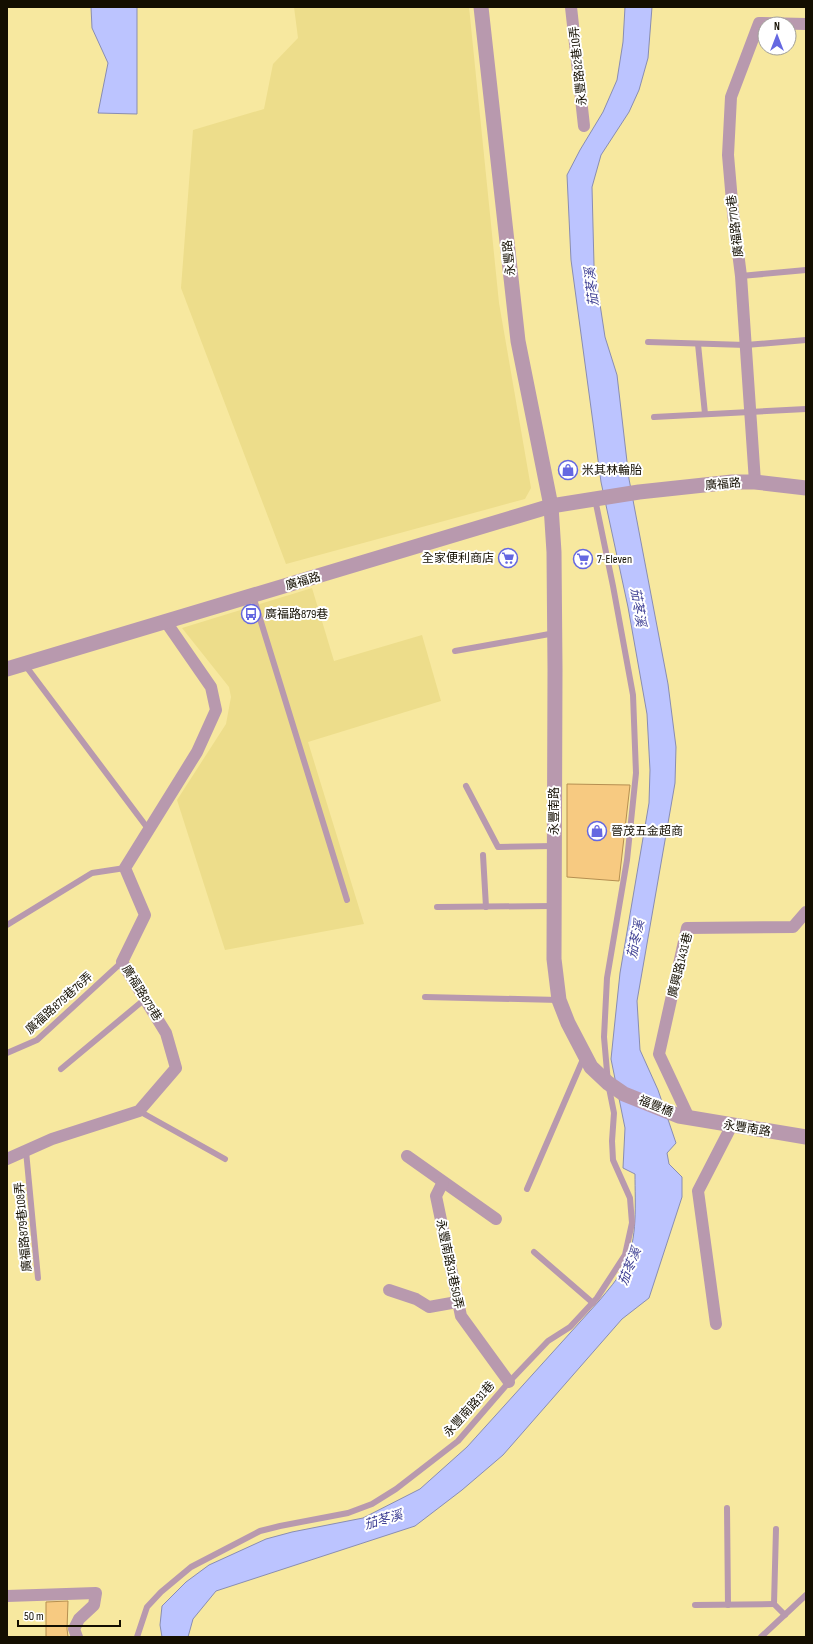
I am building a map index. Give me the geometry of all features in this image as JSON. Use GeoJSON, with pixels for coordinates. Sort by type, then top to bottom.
{"type":"FeatureCollection","features":[{"type":"Feature","properties":{"kind":"street","name":"永豐路"},"geometry":{"type":"LineString","coordinates":[[481,7],[518,341],[551,506]]}},
{"type":"Feature","properties":{"kind":"street","name":"永豐路82巷10弄"},"geometry":{"type":"LineString","coordinates":[[571,7],[584,126]]}},
{"type":"Feature","properties":{"kind":"street","name":"廣福路770巷"},"geometry":{"type":"LineString","coordinates":[[755,482],[741,276],[733,213],[728,155],[731,98],[759,23],[806,24]]}},
{"type":"Feature","properties":{"kind":"street","name":"廣福路"},"geometry":{"type":"LineString","coordinates":[[7,669],[551,506],[639,492],[755,482],[805,493]]}},
{"type":"Feature","properties":{"kind":"street","name":"永豐南路"},"geometry":{"type":"LineString","coordinates":[[551,506],[554,552],[555,633],[554,959],[559,1000],[591,1067],[608,1083],[624,1094]]}},
{"type":"Feature","properties":{"kind":"street"},"geometry":{"type":"LineString","coordinates":[[125,868],[197,752],[216,710],[211,688],[166,622]]}},
{"type":"Feature","properties":{"kind":"street","name":"廣福路879巷"},"geometry":{"type":"LineString","coordinates":[[125,868],[145,915],[122,962],[166,1033],[176,1068],[140,1111]]}},
{"type":"Feature","properties":{"kind":"street","name":"廣興路1431巷"},"geometry":{"type":"LineString","coordinates":[[688,1118],[659,1054],[687,928],[793,926],[806,912]]}},
{"type":"Feature","properties":{"kind":"street","name":"福豐橋"},"geometry":{"type":"LineString","coordinates":[[624,1094],[679,1116],[688,1118]]}},
{"type":"Feature","properties":{"kind":"street"},"geometry":{"type":"LineString","coordinates":[[7,1159],[52,1139],[140,1111]]}},
{"type":"Feature","properties":{"kind":"street","name":"永豐南路"},"geometry":{"type":"LineString","coordinates":[[688,1118],[806,1137]]}},
{"type":"Feature","properties":{"kind":"street"},"geometry":{"type":"LineString","coordinates":[[716,1324],[698,1191],[732,1125]]}},
{"type":"Feature","properties":{"kind":"street"},"geometry":{"type":"LineString","coordinates":[[408,1156],[496,1219]]}},
{"type":"Feature","properties":{"kind":"street","name":"永豐南路31巷50弄"},"geometry":{"type":"LineString","coordinates":[[444,1182],[436,1196],[461,1316],[509,1382]]}},
{"type":"Feature","properties":{"kind":"street"},"geometry":{"type":"LineString","coordinates":[[389,1290],[416,1299],[429,1307],[457,1302]]}},
{"type":"Feature","properties":{"kind":"street"},"geometry":{"type":"LineString","coordinates":[[7,1596],[96,1593],[94,1605],[79,1619],[74,1629],[77,1637]]}},
{"type":"Feature","properties":{"kind":"lane"},"geometry":{"type":"LineString","coordinates":[[741,276],[806,270]]}},
{"type":"Feature","properties":{"kind":"lane"},"geometry":{"type":"LineString","coordinates":[[648,342],[746,345],[806,340]]}},
{"type":"Feature","properties":{"kind":"lane"},"geometry":{"type":"LineString","coordinates":[[698,344],[705,414]]}},
{"type":"Feature","properties":{"kind":"lane"},"geometry":{"type":"LineString","coordinates":[[654,417],[806,409]]}},
{"type":"Feature","properties":{"kind":"lane","name":"永豐南路31巷"},"geometry":{"type":"LineString","coordinates":[[137,1637],[147,1607],[161,1592],[191,1567],[260,1531],[348,1513],[372,1504],[396,1489],[458,1441],[509,1382],[548,1341],[570,1327],[593,1303],[608,1284],[625,1255],[632,1223],[630,1198],[613,1160],[612,1141],[614,1113],[608,1083],[604,1037],[607,978],[627,860],[636,773],[634,695],[597,499]]}},
{"type":"Feature","properties":{"kind":"lane"},"geometry":{"type":"LineString","coordinates":[[254,596],[347,900]]}},
{"type":"Feature","properties":{"kind":"lane"},"geometry":{"type":"LineString","coordinates":[[455,651],[555,633]]}},
{"type":"Feature","properties":{"kind":"lane"},"geometry":{"type":"LineString","coordinates":[[24,664],[149,830]]}},
{"type":"Feature","properties":{"kind":"lane"},"geometry":{"type":"LineString","coordinates":[[466,786],[498,847],[554,846]]}},
{"type":"Feature","properties":{"kind":"lane"},"geometry":{"type":"LineString","coordinates":[[483,855],[486,906]]}},
{"type":"Feature","properties":{"kind":"lane"},"geometry":{"type":"LineString","coordinates":[[7,925],[92,873],[125,868]]}},
{"type":"Feature","properties":{"kind":"lane"},"geometry":{"type":"LineString","coordinates":[[437,907],[554,906]]}},
{"type":"Feature","properties":{"kind":"lane","name":"廣福路879巷76弄"},"geometry":{"type":"LineString","coordinates":[[7,1053],[37,1040],[122,962]]}},
{"type":"Feature","properties":{"kind":"lane"},"geometry":{"type":"LineString","coordinates":[[425,997],[559,1000]]}},
{"type":"Feature","properties":{"kind":"lane"},"geometry":{"type":"LineString","coordinates":[[61,1069],[145,999]]}},
{"type":"Feature","properties":{"kind":"lane"},"geometry":{"type":"LineString","coordinates":[[527,1189],[585,1056]]}},
{"type":"Feature","properties":{"kind":"lane"},"geometry":{"type":"LineString","coordinates":[[140,1111],[225,1159]]}},
{"type":"Feature","properties":{"kind":"lane","name":"廣福路879巷108弄"},"geometry":{"type":"LineString","coordinates":[[26,1151],[38,1278]]}},
{"type":"Feature","properties":{"kind":"lane"},"geometry":{"type":"LineString","coordinates":[[534,1252],[593,1303]]}},
{"type":"Feature","properties":{"kind":"lane"},"geometry":{"type":"LineString","coordinates":[[727,1508],[728,1605]]}},
{"type":"Feature","properties":{"kind":"lane"},"geometry":{"type":"LineString","coordinates":[[776,1530],[774,1604],[784,1615]]}},
{"type":"Feature","properties":{"kind":"lane"},"geometry":{"type":"LineString","coordinates":[[761,1637],[806,1595]]}},
{"type":"Feature","properties":{"kind":"lane"},"geometry":{"type":"LineString","coordinates":[[694,1605],[774,1604]]}},
{"type":"Feature","properties":{"kind":"shaded area"},"geometry":{"type":"Polygon","coordinates":[[[294,7],[469,7],[499,303],[531,488],[525,499],[286,564],[181,288],[193,130],[264,109],[273,64],[298,38],[294,7]]]}},
{"type":"Feature","properties":{"kind":"shaded area"},"geometry":{"type":"Polygon","coordinates":[[[312,588],[334,661],[422,635],[441,701],[308,742],[364,924],[225,950],[177,800],[226,724],[231,697],[229,687],[182,628],[312,588]]]}},
{"type":"Feature","properties":{"kind":"water"},"geometry":{"type":"Polygon","coordinates":[[[91,7],[137,7],[137,114],[98,113],[108,63],[92,28],[91,7]]]}},
{"type":"Feature","properties":{"kind":"water","name":"茄苳溪"},"geometry":{"type":"Polygon","coordinates":[[[625,7],[652,7],[648,58],[639,90],[629,112],[601,155],[592,187],[594,265],[605,337],[617,375],[629,479],[668,684],[676,747],[675,783],[637,1001],[640,1050],[658,1090],[676,1143],[667,1153],[669,1164],[682,1177],[682,1197],[649,1298],[622,1319],[503,1455],[462,1490],[415,1526],[216,1591],[193,1619],[188,1637],[162,1637],[160,1625],[162,1606],[186,1582],[209,1565],[266,1539],[292,1532],[363,1518],[420,1489],[467,1447],[599,1301],[625,1266],[629,1255],[635,1221],[635,1174],[623,1168],[625,1128],[611,1059],[620,973],[649,803],[650,770],[647,714],[628,607],[601,482],[571,260],[567,175],[603,112],[617,80],[623,42],[625,7]]]}},
{"type":"Feature","properties":{"kind":"building","name":"晉茂五金超商"},"geometry":{"type":"Polygon","coordinates":[[[567,784],[630,785],[619,881],[567,877],[567,784]]]}},
{"type":"Feature","properties":{"kind":"building"},"geometry":{"type":"Polygon","coordinates":[[[68,1601],[68,1637],[46,1637],[46,1602],[68,1601]]]}},
{"type":"Feature","properties":{"kind":"place","name":"米其林輪胎"},"geometry":{"type":"Point","coordinates":[568,470]}},
{"type":"Feature","properties":{"kind":"place","name":"全家便利商店"},"geometry":{"type":"Point","coordinates":[508,558]}},
{"type":"Feature","properties":{"kind":"place","name":"7-Eleven"},"geometry":{"type":"Point","coordinates":[583,559]}},
{"type":"Feature","properties":{"kind":"place","name":"廣福路879巷"},"geometry":{"type":"Point","coordinates":[251,614]}},
{"type":"Feature","properties":{"kind":"place","name":"晉茂五金超商"},"geometry":{"type":"Point","coordinates":[597,831]}}]}
